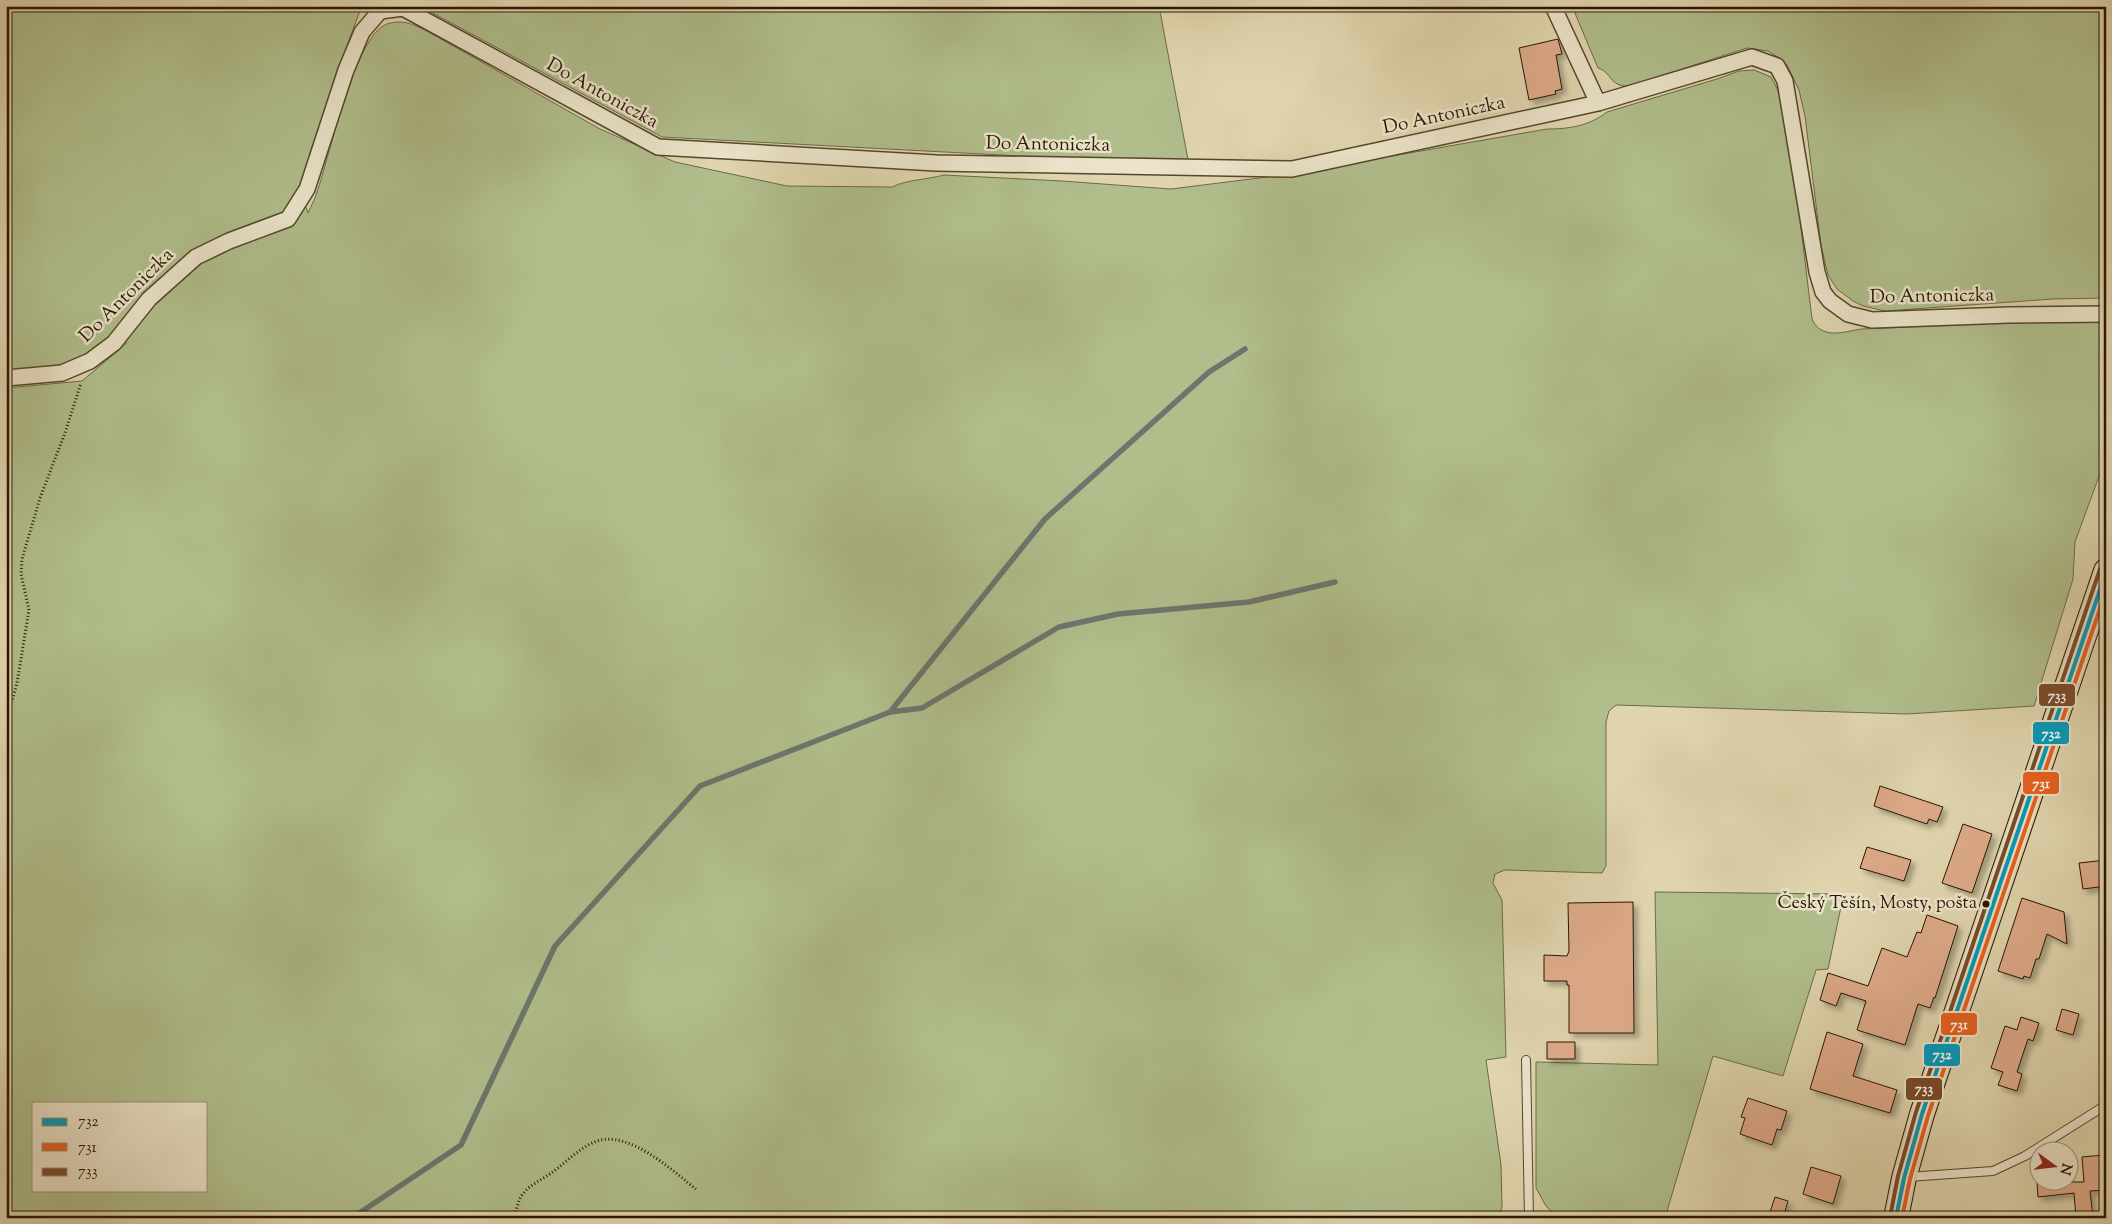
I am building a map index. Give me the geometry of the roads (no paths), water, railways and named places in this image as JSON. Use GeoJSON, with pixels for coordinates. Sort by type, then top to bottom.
{"type":"FeatureCollection","features":[{"type":"Feature","properties":{"kind":"main road"},"geometry":{"type":"LineString","coordinates":[[1896,1218],[1904,1178],[1922,1114],[2106,571]]}},
{"type":"Feature","properties":{"kind":"street"},"geometry":{"type":"LineString","coordinates":[[1554,6],[1598,103]]}},
{"type":"Feature","properties":{"kind":"street","name":"Do Antoniczka"},"geometry":{"type":"LineString","coordinates":[[6,378],[62,373],[90,362],[114,343],[149,299],[196,258],[229,241],[288,219],[307,189],[346,70],[362,32],[380,11],[403,8],[658,148],[936,164],[1292,169],[1598,103],[1752,57],[1777,66],[1785,81],[1817,272],[1823,292],[1840,309],[1848,314],[1872,320],[2106,314]]}},
{"type":"Feature","properties":{"kind":"lane"},"geometry":{"type":"LineString","coordinates":[[1526,1060],[1529,1218]]}},
{"type":"Feature","properties":{"kind":"lane"},"geometry":{"type":"LineString","coordinates":[[1904,1178],[1993,1171],[2025,1156],[2106,1104]]}},
{"type":"Feature","properties":{"kind":"waterway"},"geometry":{"type":"LineString","coordinates":[[890,712],[1045,519],[1209,372],[1245,349]]}},
{"type":"Feature","properties":{"kind":"waterway"},"geometry":{"type":"LineString","coordinates":[[352,1218],[461,1145],[555,946],[700,786],[890,712],[922,708],[1059,627],[1118,614],[1249,602],[1335,582]]}},
{"type":"Feature","properties":{"kind":"place","name":"Český Těšín, Mosty, pošta"},"geometry":{"type":"Point","coordinates":[1986,904]}}]}
